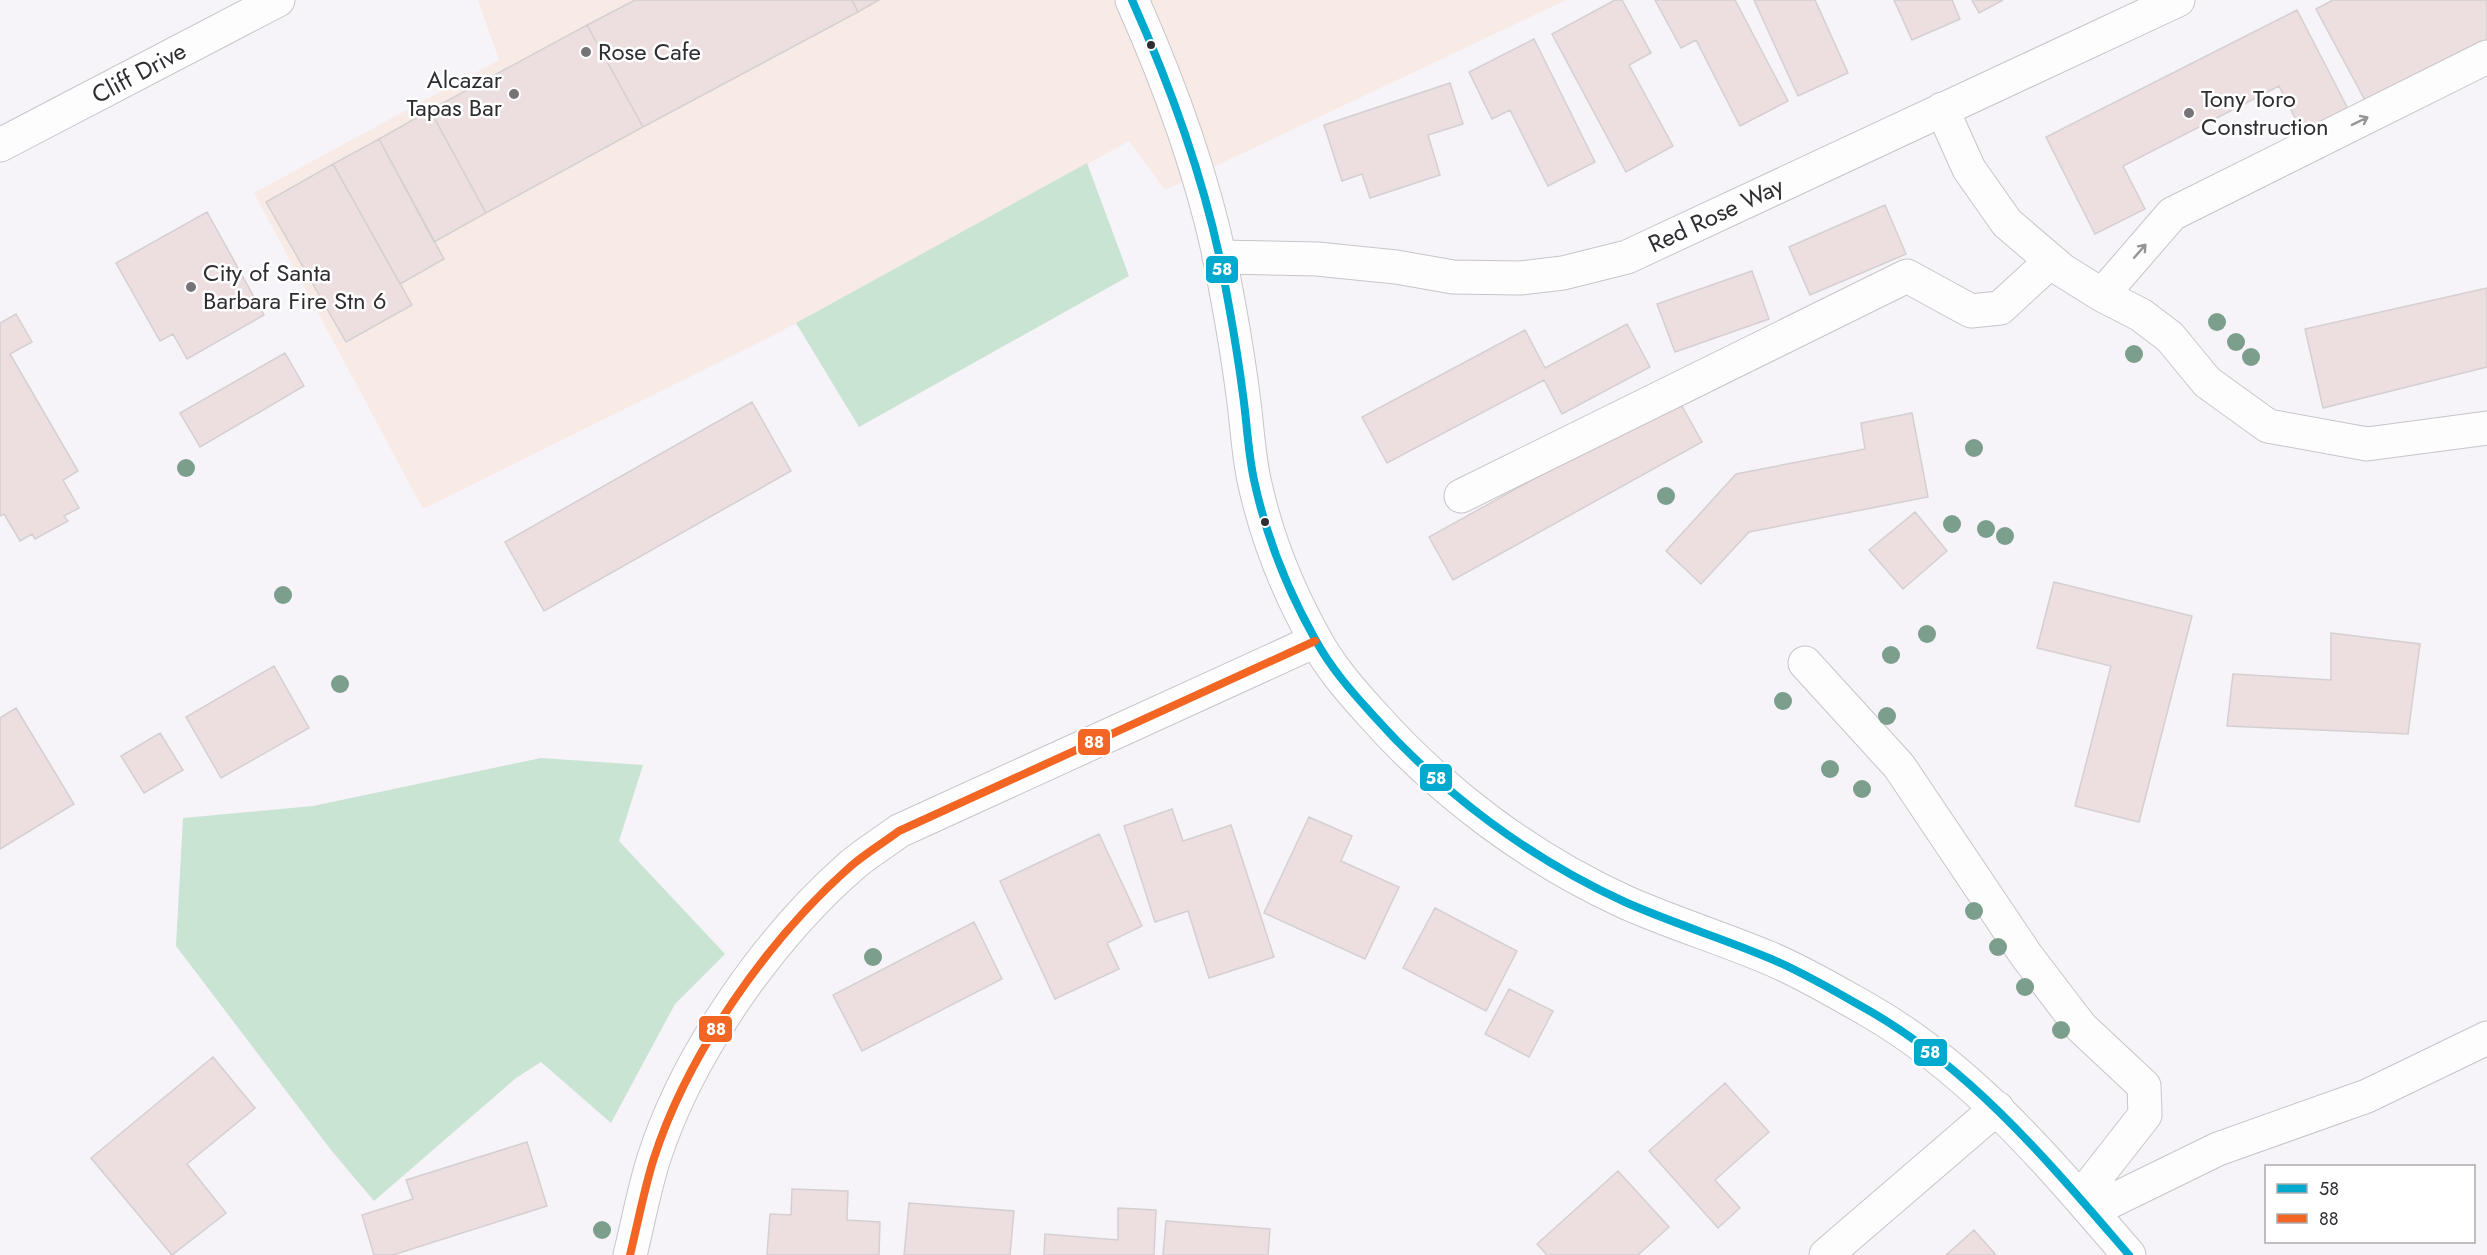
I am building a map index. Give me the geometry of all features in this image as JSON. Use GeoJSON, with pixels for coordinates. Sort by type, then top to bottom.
{"type":"FeatureCollection","features":[{"type":"Feature","properties":{"kind":"street","name":"Cliff Drive"},"geometry":{"type":"LineString","coordinates":[[0,145],[278,0]]}},
{"type":"Feature","properties":{"kind":"street"},"geometry":{"type":"LineString","coordinates":[[1132,0],[1159,60],[1197,168],[1219,257],[1238,357],[1253,477],[1274,553],[1315,641],[1344,683],[1398,744],[1459,800],[1550,863],[1625,902],[1774,960],[1872,1012],[1940,1059],[1997,1108],[2129,1255]]}},
{"type":"Feature","properties":{"kind":"street","name":"Red Rose Way"},"geometry":{"type":"LineString","coordinates":[[1219,257],[1317,259],[1396,267],[1453,277],[1520,278],[1563,273],[1627,257],[2178,0]]}},
{"type":"Feature","properties":{"kind":"street"},"geometry":{"type":"LineString","coordinates":[[2102,295],[2172,214],[2487,57]]}},
{"type":"Feature","properties":{"kind":"street"},"geometry":{"type":"LineString","coordinates":[[1942,109],[1970,169],[2007,223],[2050,262],[2102,295],[2141,315],[2170,337],[2207,382],[2268,426],[2367,444],[2487,428]]}},
{"type":"Feature","properties":{"kind":"street"},"geometry":{"type":"LineString","coordinates":[[1461,496],[1907,276],[1971,311],[2000,308],[2050,262]]}},
{"type":"Feature","properties":{"kind":"street"},"geometry":{"type":"LineString","coordinates":[[630,1255],[654,1158],[670,1117],[711,1034],[764,958],[852,866],[899,831],[1315,641]]}},
{"type":"Feature","properties":{"kind":"street"},"geometry":{"type":"LineString","coordinates":[[1805,663],[1899,766],[2026,955],[2080,1027],[2144,1086],[2145,1115],[2086,1205]]}},
{"type":"Feature","properties":{"kind":"street"},"geometry":{"type":"LineString","coordinates":[[2086,1205],[2218,1149],[2367,1096],[2487,1038]]}},
{"type":"Feature","properties":{"kind":"street"},"geometry":{"type":"LineString","coordinates":[[1826,1255],[1997,1108]]}},
{"type":"Feature","properties":{"kind":"shaded area"},"geometry":{"type":"Polygon","coordinates":[[[478,0],[1566,0],[1165,190],[1129,141],[778,333],[423,509],[254,193],[499,60],[478,0]]]}},
{"type":"Feature","properties":{"kind":"green space"},"geometry":{"type":"Polygon","coordinates":[[[1087,163],[1129,276],[859,427],[796,323],[1087,163]]]}},
{"type":"Feature","properties":{"kind":"green space"},"geometry":{"type":"Polygon","coordinates":[[[541,758],[643,765],[619,841],[725,954],[675,1004],[611,1123],[541,1062],[516,1078],[374,1201],[331,1150],[176,946],[183,818],[313,806],[541,758]]]}},
{"type":"Feature","properties":{"kind":"building"},"geometry":{"type":"Polygon","coordinates":[[[635,0],[852,0],[858,12],[643,127],[587,25],[635,0]]]}},
{"type":"Feature","properties":{"kind":"building"},"geometry":{"type":"Polygon","coordinates":[[[852,0],[879,0],[858,12],[852,0]]]}},
{"type":"Feature","properties":{"kind":"building"},"geometry":{"type":"Polygon","coordinates":[[[1615,0],[1622,0],[1651,53],[1629,65],[1673,146],[1626,172],[1552,34],[1615,0]]]}},
{"type":"Feature","properties":{"kind":"building"},"geometry":{"type":"Polygon","coordinates":[[[1655,0],[1735,0],[1788,101],[1740,126],[1696,40],[1681,48],[1655,0]]]}},
{"type":"Feature","properties":{"kind":"building"},"geometry":{"type":"Polygon","coordinates":[[[1754,0],[1815,0],[1848,73],[1798,96],[1754,0]]]}},
{"type":"Feature","properties":{"kind":"building"},"geometry":{"type":"Polygon","coordinates":[[[1894,0],[1952,0],[1960,19],[1912,40],[1894,0]]]}},
{"type":"Feature","properties":{"kind":"building"},"geometry":{"type":"Polygon","coordinates":[[[1972,0],[2003,0],[1979,13],[1972,0]]]}},
{"type":"Feature","properties":{"kind":"building"},"geometry":{"type":"Polygon","coordinates":[[[2333,0],[2487,0],[2487,40],[2367,104],[2316,9],[2333,0]]]}},
{"type":"Feature","properties":{"kind":"building"},"geometry":{"type":"Polygon","coordinates":[[[2297,10],[2348,109],[2302,132],[2279,86],[2123,166],[2145,209],[2095,234],[2046,137],[2297,10]]]}},
{"type":"Feature","properties":{"kind":"building"},"geometry":{"type":"Polygon","coordinates":[[[587,25],[643,127],[486,213],[430,110],[587,25]]]}},
{"type":"Feature","properties":{"kind":"building"},"geometry":{"type":"Polygon","coordinates":[[[1534,39],[1595,162],[1548,186],[1510,110],[1492,119],[1469,72],[1534,39]]]}},
{"type":"Feature","properties":{"kind":"building"},"geometry":{"type":"Polygon","coordinates":[[[1450,83],[1463,124],[1428,135],[1440,175],[1370,198],[1362,174],[1342,181],[1324,125],[1450,83]]]}},
{"type":"Feature","properties":{"kind":"building"},"geometry":{"type":"Polygon","coordinates":[[[430,110],[486,213],[434,242],[379,139],[430,110]]]}},
{"type":"Feature","properties":{"kind":"building"},"geometry":{"type":"Polygon","coordinates":[[[379,139],[444,259],[400,284],[333,164],[379,139]]]}},
{"type":"Feature","properties":{"kind":"building"},"geometry":{"type":"Polygon","coordinates":[[[333,164],[412,305],[346,342],[266,202],[333,164]]]}},
{"type":"Feature","properties":{"kind":"building"},"geometry":{"type":"Polygon","coordinates":[[[1885,205],[1906,254],[1810,295],[1789,247],[1885,205]]]}},
{"type":"Feature","properties":{"kind":"building"},"geometry":{"type":"Polygon","coordinates":[[[207,212],[264,315],[187,359],[173,334],[160,341],[116,263],[207,212]]]}},
{"type":"Feature","properties":{"kind":"building"},"geometry":{"type":"Polygon","coordinates":[[[1752,271],[1769,319],[1675,352],[1657,304],[1752,271]]]}},
{"type":"Feature","properties":{"kind":"building"},"geometry":{"type":"Polygon","coordinates":[[[2487,288],[2487,367],[2323,408],[2305,329],[2487,288]]]}},
{"type":"Feature","properties":{"kind":"building"},"geometry":{"type":"Polygon","coordinates":[[[16,314],[32,342],[10,354],[78,471],[63,480],[79,508],[64,516],[68,521],[35,539],[32,534],[20,541],[4,514],[0,516],[0,323],[16,314]]]}},
{"type":"Feature","properties":{"kind":"building"},"geometry":{"type":"Polygon","coordinates":[[[1627,324],[1650,367],[1562,414],[1544,380],[1387,463],[1362,417],[1525,330],[1545,368],[1627,324]]]}},
{"type":"Feature","properties":{"kind":"building"},"geometry":{"type":"Polygon","coordinates":[[[285,353],[304,386],[200,447],[180,413],[285,353]]]}},
{"type":"Feature","properties":{"kind":"building"},"geometry":{"type":"Polygon","coordinates":[[[1678,399],[1702,442],[1453,580],[1429,537],[1678,399]]]}},
{"type":"Feature","properties":{"kind":"building"},"geometry":{"type":"Polygon","coordinates":[[[752,402],[791,471],[544,611],[505,542],[752,402]]]}},
{"type":"Feature","properties":{"kind":"building"},"geometry":{"type":"Polygon","coordinates":[[[1912,413],[1928,497],[1749,532],[1701,584],[1666,551],[1736,474],[1865,449],[1861,423],[1912,413]]]}},
{"type":"Feature","properties":{"kind":"building"},"geometry":{"type":"Polygon","coordinates":[[[1915,512],[1947,551],[1903,589],[1869,550],[1915,512]]]}},
{"type":"Feature","properties":{"kind":"building"},"geometry":{"type":"Polygon","coordinates":[[[2054,582],[2192,616],[2139,822],[2075,806],[2111,666],[2037,648],[2054,582]]]}},
{"type":"Feature","properties":{"kind":"building"},"geometry":{"type":"Polygon","coordinates":[[[2331,633],[2420,644],[2408,734],[2227,726],[2233,674],[2331,680],[2331,633]]]}},
{"type":"Feature","properties":{"kind":"building"},"geometry":{"type":"Polygon","coordinates":[[[274,666],[309,728],[221,778],[186,717],[274,666]]]}},
{"type":"Feature","properties":{"kind":"building"},"geometry":{"type":"Polygon","coordinates":[[[16,708],[74,804],[0,849],[0,718],[16,708]]]}},
{"type":"Feature","properties":{"kind":"building"},"geometry":{"type":"Polygon","coordinates":[[[160,733],[183,770],[144,793],[121,756],[160,733]]]}},
{"type":"Feature","properties":{"kind":"building"},"geometry":{"type":"Polygon","coordinates":[[[1172,809],[1183,841],[1231,825],[1274,957],[1209,978],[1188,911],[1155,922],[1124,826],[1172,809]]]}},
{"type":"Feature","properties":{"kind":"building"},"geometry":{"type":"Polygon","coordinates":[[[1309,817],[1352,836],[1341,861],[1399,887],[1365,959],[1264,913],[1309,817]]]}},
{"type":"Feature","properties":{"kind":"building"},"geometry":{"type":"Polygon","coordinates":[[[1099,834],[1142,926],[1107,943],[1119,969],[1055,999],[1000,881],[1099,834]]]}},
{"type":"Feature","properties":{"kind":"building"},"geometry":{"type":"Polygon","coordinates":[[[1435,908],[1517,951],[1486,1011],[1403,968],[1435,908]]]}},
{"type":"Feature","properties":{"kind":"building"},"geometry":{"type":"Polygon","coordinates":[[[974,922],[1002,979],[862,1051],[833,995],[974,922]]]}},
{"type":"Feature","properties":{"kind":"building"},"geometry":{"type":"Polygon","coordinates":[[[1509,989],[1553,1011],[1529,1057],[1485,1034],[1509,989]]]}},
{"type":"Feature","properties":{"kind":"building"},"geometry":{"type":"Polygon","coordinates":[[[213,1057],[255,1108],[187,1164],[226,1213],[172,1255],[91,1158],[213,1057]]]}},
{"type":"Feature","properties":{"kind":"building"},"geometry":{"type":"Polygon","coordinates":[[[1725,1083],[1769,1132],[1715,1180],[1740,1208],[1718,1228],[1649,1151],[1725,1083]]]}},
{"type":"Feature","properties":{"kind":"building"},"geometry":{"type":"Polygon","coordinates":[[[527,1142],[547,1206],[393,1255],[374,1255],[362,1215],[413,1199],[406,1180],[527,1142]]]}},
{"type":"Feature","properties":{"kind":"building"},"geometry":{"type":"Polygon","coordinates":[[[1618,1171],[1669,1227],[1638,1255],[1547,1255],[1537,1244],[1618,1171]]]}},
{"type":"Feature","properties":{"kind":"building"},"geometry":{"type":"Polygon","coordinates":[[[792,1189],[848,1191],[847,1220],[880,1222],[879,1255],[767,1255],[770,1214],[791,1215],[792,1189]]]}},
{"type":"Feature","properties":{"kind":"building"},"geometry":{"type":"Polygon","coordinates":[[[909,1203],[1014,1211],[1010,1255],[904,1255],[909,1203]]]}},
{"type":"Feature","properties":{"kind":"building"},"geometry":{"type":"Polygon","coordinates":[[[1118,1208],[1156,1210],[1154,1255],[1044,1255],[1045,1234],[1118,1240],[1118,1208]]]}},
{"type":"Feature","properties":{"kind":"building"},"geometry":{"type":"Polygon","coordinates":[[[1166,1221],[1270,1229],[1268,1255],[1163,1255],[1166,1221]]]}},
{"type":"Feature","properties":{"kind":"building"},"geometry":{"type":"Polygon","coordinates":[[[1974,1230],[1996,1255],[1946,1255],[1974,1230]]]}},
{"type":"Feature","properties":{"kind":"transit line","name":"58"},"geometry":{"type":"LineString","coordinates":[[1132,0],[1183,127],[1212,226],[1235,344],[1252,469],[1265,521],[1278,562],[1295,601],[1321,649],[1341,678],[1399,743],[1428,771],[1458,797],[1521,844],[1589,885],[1625,902],[1751,951],[1819,982],[1906,1034],[1942,1061],[2009,1121],[2129,1255]]}},
{"type":"Feature","properties":{"kind":"transit line","name":"88"},"geometry":{"type":"LineString","coordinates":[[630,1255],[654,1158],[687,1078],[709,1039],[761,963],[820,895],[851,866],[899,831],[1315,641]]}},
{"type":"Feature","properties":{"kind":"place","name":"Rose Cafe"},"geometry":{"type":"Point","coordinates":[586,52]}},
{"type":"Feature","properties":{"kind":"place","name":"Alcazar Tapas Bar"},"geometry":{"type":"Point","coordinates":[514,94]}},
{"type":"Feature","properties":{"kind":"place","name":"Tony Toro Construction"},"geometry":{"type":"Point","coordinates":[2189,113]}},
{"type":"Feature","properties":{"kind":"place","name":"City of Santa Barbara Fire Stn 6"},"geometry":{"type":"Point","coordinates":[191,287]}}]}
